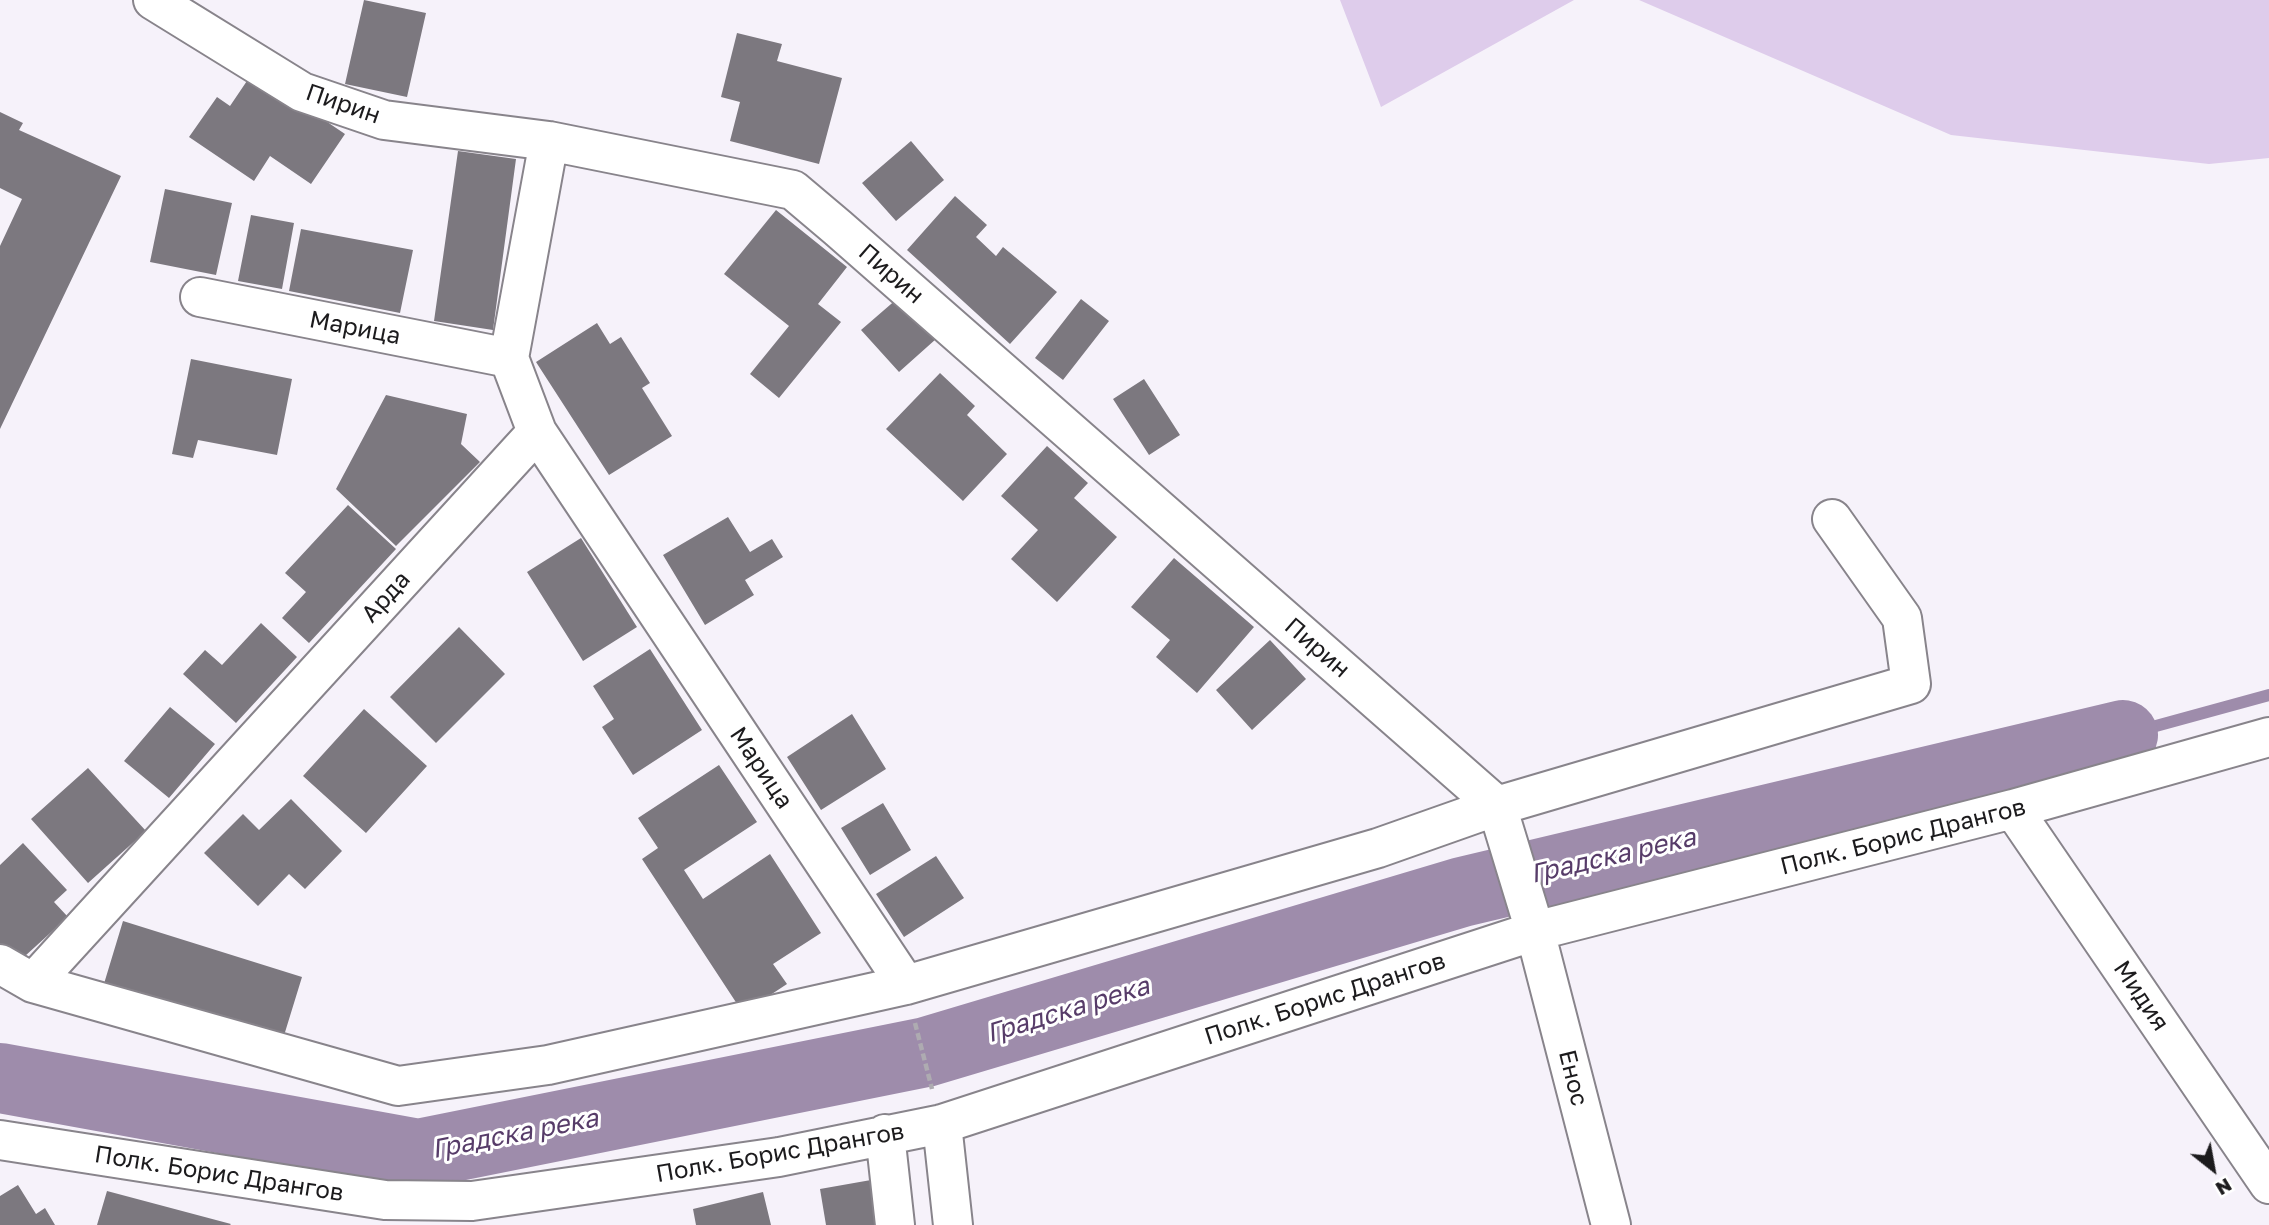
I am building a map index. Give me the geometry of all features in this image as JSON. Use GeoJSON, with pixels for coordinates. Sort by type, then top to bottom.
{"type":"FeatureCollection","features":[{"type":"Feature","properties":{"kind":"street","name":"Пирин"},"geometry":{"type":"LineString","coordinates":[[153,0],[302,92],[384,120],[549,141],[793,190],[1497,806]]}},
{"type":"Feature","properties":{"kind":"street"},"geometry":{"type":"LineString","coordinates":[[537,432],[509,358],[549,141]]}},
{"type":"Feature","properties":{"kind":"street","name":"Марица"},"geometry":{"type":"LineString","coordinates":[[200,297],[509,358]]}},
{"type":"Feature","properties":{"kind":"street","name":"Марица"},"geometry":{"type":"LineString","coordinates":[[537,432],[905,985]]}},
{"type":"Feature","properties":{"kind":"street","name":"Арда"},"geometry":{"type":"LineString","coordinates":[[33,983],[537,432]]}},
{"type":"Feature","properties":{"kind":"street"},"geometry":{"type":"LineString","coordinates":[[0,964],[33,983],[397,1086],[548,1065],[905,985],[1378,848],[1497,806],[1911,684],[1902,618],[1832,519]]}},
{"type":"Feature","properties":{"kind":"street","name":"Полк. Борис Дрангов"},"geometry":{"type":"LineString","coordinates":[[0,1140],[384,1200],[471,1202],[779,1157],[942,1124],[1535,931],[2013,808],[2269,737]]}},
{"type":"Feature","properties":{"kind":"street"},"geometry":{"type":"LineString","coordinates":[[1497,806],[1535,931]]}},
{"type":"Feature","properties":{"kind":"street","name":"Мидия"},"geometry":{"type":"LineString","coordinates":[[2013,808],[2269,1184]]}},
{"type":"Feature","properties":{"kind":"street","name":"Енос"},"geometry":{"type":"LineString","coordinates":[[1535,931],[1611,1225]]}},
{"type":"Feature","properties":{"kind":"street"},"geometry":{"type":"LineString","coordinates":[[942,1124],[953,1225]]}},
{"type":"Feature","properties":{"kind":"street"},"geometry":{"type":"LineString","coordinates":[[885,1134],[895,1225]]}},
{"type":"Feature","properties":{"kind":"path"},"geometry":{"type":"LineString","coordinates":[[905,985],[942,1124]]}},
{"type":"Feature","properties":{"kind":"shaded area"},"geometry":{"type":"Polygon","coordinates":[[[1340,0],[1574,0],[1381,107],[1340,0]]]}},
{"type":"Feature","properties":{"kind":"shaded area"},"geometry":{"type":"Polygon","coordinates":[[[1639,0],[2269,0],[2269,158],[2209,164],[1951,135],[1639,0]]]}},
{"type":"Feature","properties":{"kind":"building"},"geometry":{"type":"Polygon","coordinates":[[[364,0],[426,13],[407,97],[345,84],[364,0]]]}},
{"type":"Feature","properties":{"kind":"building"},"geometry":{"type":"Polygon","coordinates":[[[737,33],[782,44],[777,61],[842,78],[819,164],[730,141],[740,102],[721,97],[737,33]]]}},
{"type":"Feature","properties":{"kind":"building"},"geometry":{"type":"Polygon","coordinates":[[[253,72],[345,134],[311,184],[270,156],[254,181],[189,137],[217,97],[230,106],[253,72]]]}},
{"type":"Feature","properties":{"kind":"building"},"geometry":{"type":"Polygon","coordinates":[[[0,112],[23,123],[19,130],[121,176],[0,429],[0,246],[22,199],[0,188],[0,112]]]}},
{"type":"Feature","properties":{"kind":"building"},"geometry":{"type":"Polygon","coordinates":[[[911,141],[944,180],[896,221],[862,183],[911,141]]]}},
{"type":"Feature","properties":{"kind":"building"},"geometry":{"type":"Polygon","coordinates":[[[458,151],[516,159],[493,330],[434,321],[458,151]]]}},
{"type":"Feature","properties":{"kind":"building"},"geometry":{"type":"Polygon","coordinates":[[[165,189],[232,203],[216,275],[150,262],[165,189]]]}},
{"type":"Feature","properties":{"kind":"building"},"geometry":{"type":"Polygon","coordinates":[[[955,196],[987,225],[976,237],[996,256],[1003,247],[1057,292],[1010,344],[907,250],[955,196]]]}},
{"type":"Feature","properties":{"kind":"building"},"geometry":{"type":"Polygon","coordinates":[[[776,210],[847,267],[818,304],[841,322],[779,398],[750,374],[789,326],[724,274],[776,210]]]}},
{"type":"Feature","properties":{"kind":"building"},"geometry":{"type":"Polygon","coordinates":[[[251,215],[294,223],[282,289],[238,281],[251,215]]]}},
{"type":"Feature","properties":{"kind":"building"},"geometry":{"type":"Polygon","coordinates":[[[301,229],[413,250],[400,313],[289,291],[301,229]]]}},
{"type":"Feature","properties":{"kind":"building"},"geometry":{"type":"Polygon","coordinates":[[[898,298],[936,339],[899,372],[861,330],[898,298]]]}},
{"type":"Feature","properties":{"kind":"building"},"geometry":{"type":"Polygon","coordinates":[[[1081,299],[1109,321],[1063,380],[1035,358],[1081,299]]]}},
{"type":"Feature","properties":{"kind":"building"},"geometry":{"type":"Polygon","coordinates":[[[597,323],[610,344],[621,337],[650,383],[642,388],[672,436],[609,475],[536,362],[597,323]]]}},
{"type":"Feature","properties":{"kind":"building"},"geometry":{"type":"Polygon","coordinates":[[[191,359],[292,379],[277,455],[198,440],[193,458],[172,454],[191,359]]]}},
{"type":"Feature","properties":{"kind":"building"},"geometry":{"type":"Polygon","coordinates":[[[940,373],[975,406],[967,415],[1007,454],[963,501],[886,429],[940,373]]]}},
{"type":"Feature","properties":{"kind":"building"},"geometry":{"type":"Polygon","coordinates":[[[1144,379],[1180,435],[1149,455],[1113,399],[1144,379]]]}},
{"type":"Feature","properties":{"kind":"building"},"geometry":{"type":"Polygon","coordinates":[[[386,395],[467,414],[461,444],[480,462],[396,546],[336,489],[386,395]]]}},
{"type":"Feature","properties":{"kind":"building"},"geometry":{"type":"Polygon","coordinates":[[[1047,446],[1088,483],[1074,498],[1117,537],[1057,602],[1011,559],[1038,530],[1001,496],[1047,446]]]}},
{"type":"Feature","properties":{"kind":"building"},"geometry":{"type":"Polygon","coordinates":[[[348,505],[396,549],[309,643],[282,618],[306,592],[285,573],[348,505]]]}},
{"type":"Feature","properties":{"kind":"building"},"geometry":{"type":"Polygon","coordinates":[[[728,517],[750,552],[772,539],[783,557],[745,580],[754,595],[705,625],[663,555],[728,517]]]}},
{"type":"Feature","properties":{"kind":"building"},"geometry":{"type":"Polygon","coordinates":[[[581,538],[637,627],[583,661],[527,572],[581,538]]]}},
{"type":"Feature","properties":{"kind":"building"},"geometry":{"type":"Polygon","coordinates":[[[1174,558],[1254,627],[1197,693],[1156,657],[1170,640],[1131,607],[1174,558]]]}},
{"type":"Feature","properties":{"kind":"building"},"geometry":{"type":"Polygon","coordinates":[[[261,623],[297,657],[236,723],[183,674],[205,650],[222,665],[261,623]]]}},
{"type":"Feature","properties":{"kind":"building"},"geometry":{"type":"Polygon","coordinates":[[[459,627],[505,674],[436,743],[390,697],[459,627]]]}},
{"type":"Feature","properties":{"kind":"building"},"geometry":{"type":"Polygon","coordinates":[[[1270,640],[1306,679],[1252,730],[1216,690],[1270,640]]]}},
{"type":"Feature","properties":{"kind":"building"},"geometry":{"type":"Polygon","coordinates":[[[650,649],[702,730],[633,775],[602,727],[614,719],[593,686],[650,649]]]}},
{"type":"Feature","properties":{"kind":"building"},"geometry":{"type":"Polygon","coordinates":[[[170,707],[215,744],[169,798],[124,761],[170,707]]]}},
{"type":"Feature","properties":{"kind":"building"},"geometry":{"type":"Polygon","coordinates":[[[364,709],[427,766],[366,833],[303,776],[364,709]]]}},
{"type":"Feature","properties":{"kind":"building"},"geometry":{"type":"Polygon","coordinates":[[[852,714],[886,769],[821,810],[787,757],[852,714]]]}},
{"type":"Feature","properties":{"kind":"building"},"geometry":{"type":"Polygon","coordinates":[[[719,765],[757,822],[684,870],[703,899],[770,854],[821,933],[773,964],[787,984],[743,1013],[642,859],[658,848],[638,818],[719,765]]]}},
{"type":"Feature","properties":{"kind":"building"},"geometry":{"type":"Polygon","coordinates":[[[88,768],[146,831],[88,883],[31,819],[88,768]]]}},
{"type":"Feature","properties":{"kind":"building"},"geometry":{"type":"Polygon","coordinates":[[[291,799],[342,851],[305,889],[289,874],[258,906],[204,853],[243,814],[259,830],[291,799]]]}},
{"type":"Feature","properties":{"kind":"building"},"geometry":{"type":"Polygon","coordinates":[[[883,803],[911,850],[870,875],[841,828],[883,803]]]}},
{"type":"Feature","properties":{"kind":"building"},"geometry":{"type":"Polygon","coordinates":[[[23,843],[67,890],[54,902],[68,917],[14,966],[0,950],[0,865],[23,843]]]}},
{"type":"Feature","properties":{"kind":"building"},"geometry":{"type":"Polygon","coordinates":[[[936,856],[964,898],[904,937],[876,894],[936,856]]]}},
{"type":"Feature","properties":{"kind":"building"},"geometry":{"type":"Polygon","coordinates":[[[123,921],[302,977],[282,1042],[103,987],[123,921]]]}},
{"type":"Feature","properties":{"kind":"building"},"geometry":{"type":"Polygon","coordinates":[[[871,1180],[880,1225],[826,1225],[820,1189],[871,1180]]]}},
{"type":"Feature","properties":{"kind":"building"},"geometry":{"type":"Polygon","coordinates":[[[18,1185],[36,1214],[45,1208],[55,1225],[0,1225],[0,1196],[18,1185]]]}},
{"type":"Feature","properties":{"kind":"building"},"geometry":{"type":"Polygon","coordinates":[[[107,1191],[231,1224],[97,1225],[107,1191]]]}},
{"type":"Feature","properties":{"kind":"building"},"geometry":{"type":"Polygon","coordinates":[[[763,1192],[771,1225],[696,1225],[693,1209],[763,1192]]]}},
{"type":"Feature","properties":{"kind":"waterway"},"geometry":{"type":"LineString","coordinates":[[2123,735],[2269,695]]}},
{"type":"Feature","properties":{"kind":"waterway","name":"Градска река"},"geometry":{"type":"LineString","coordinates":[[0,1078],[418,1154],[926,1052],[1462,892],[2123,735]]}}]}
